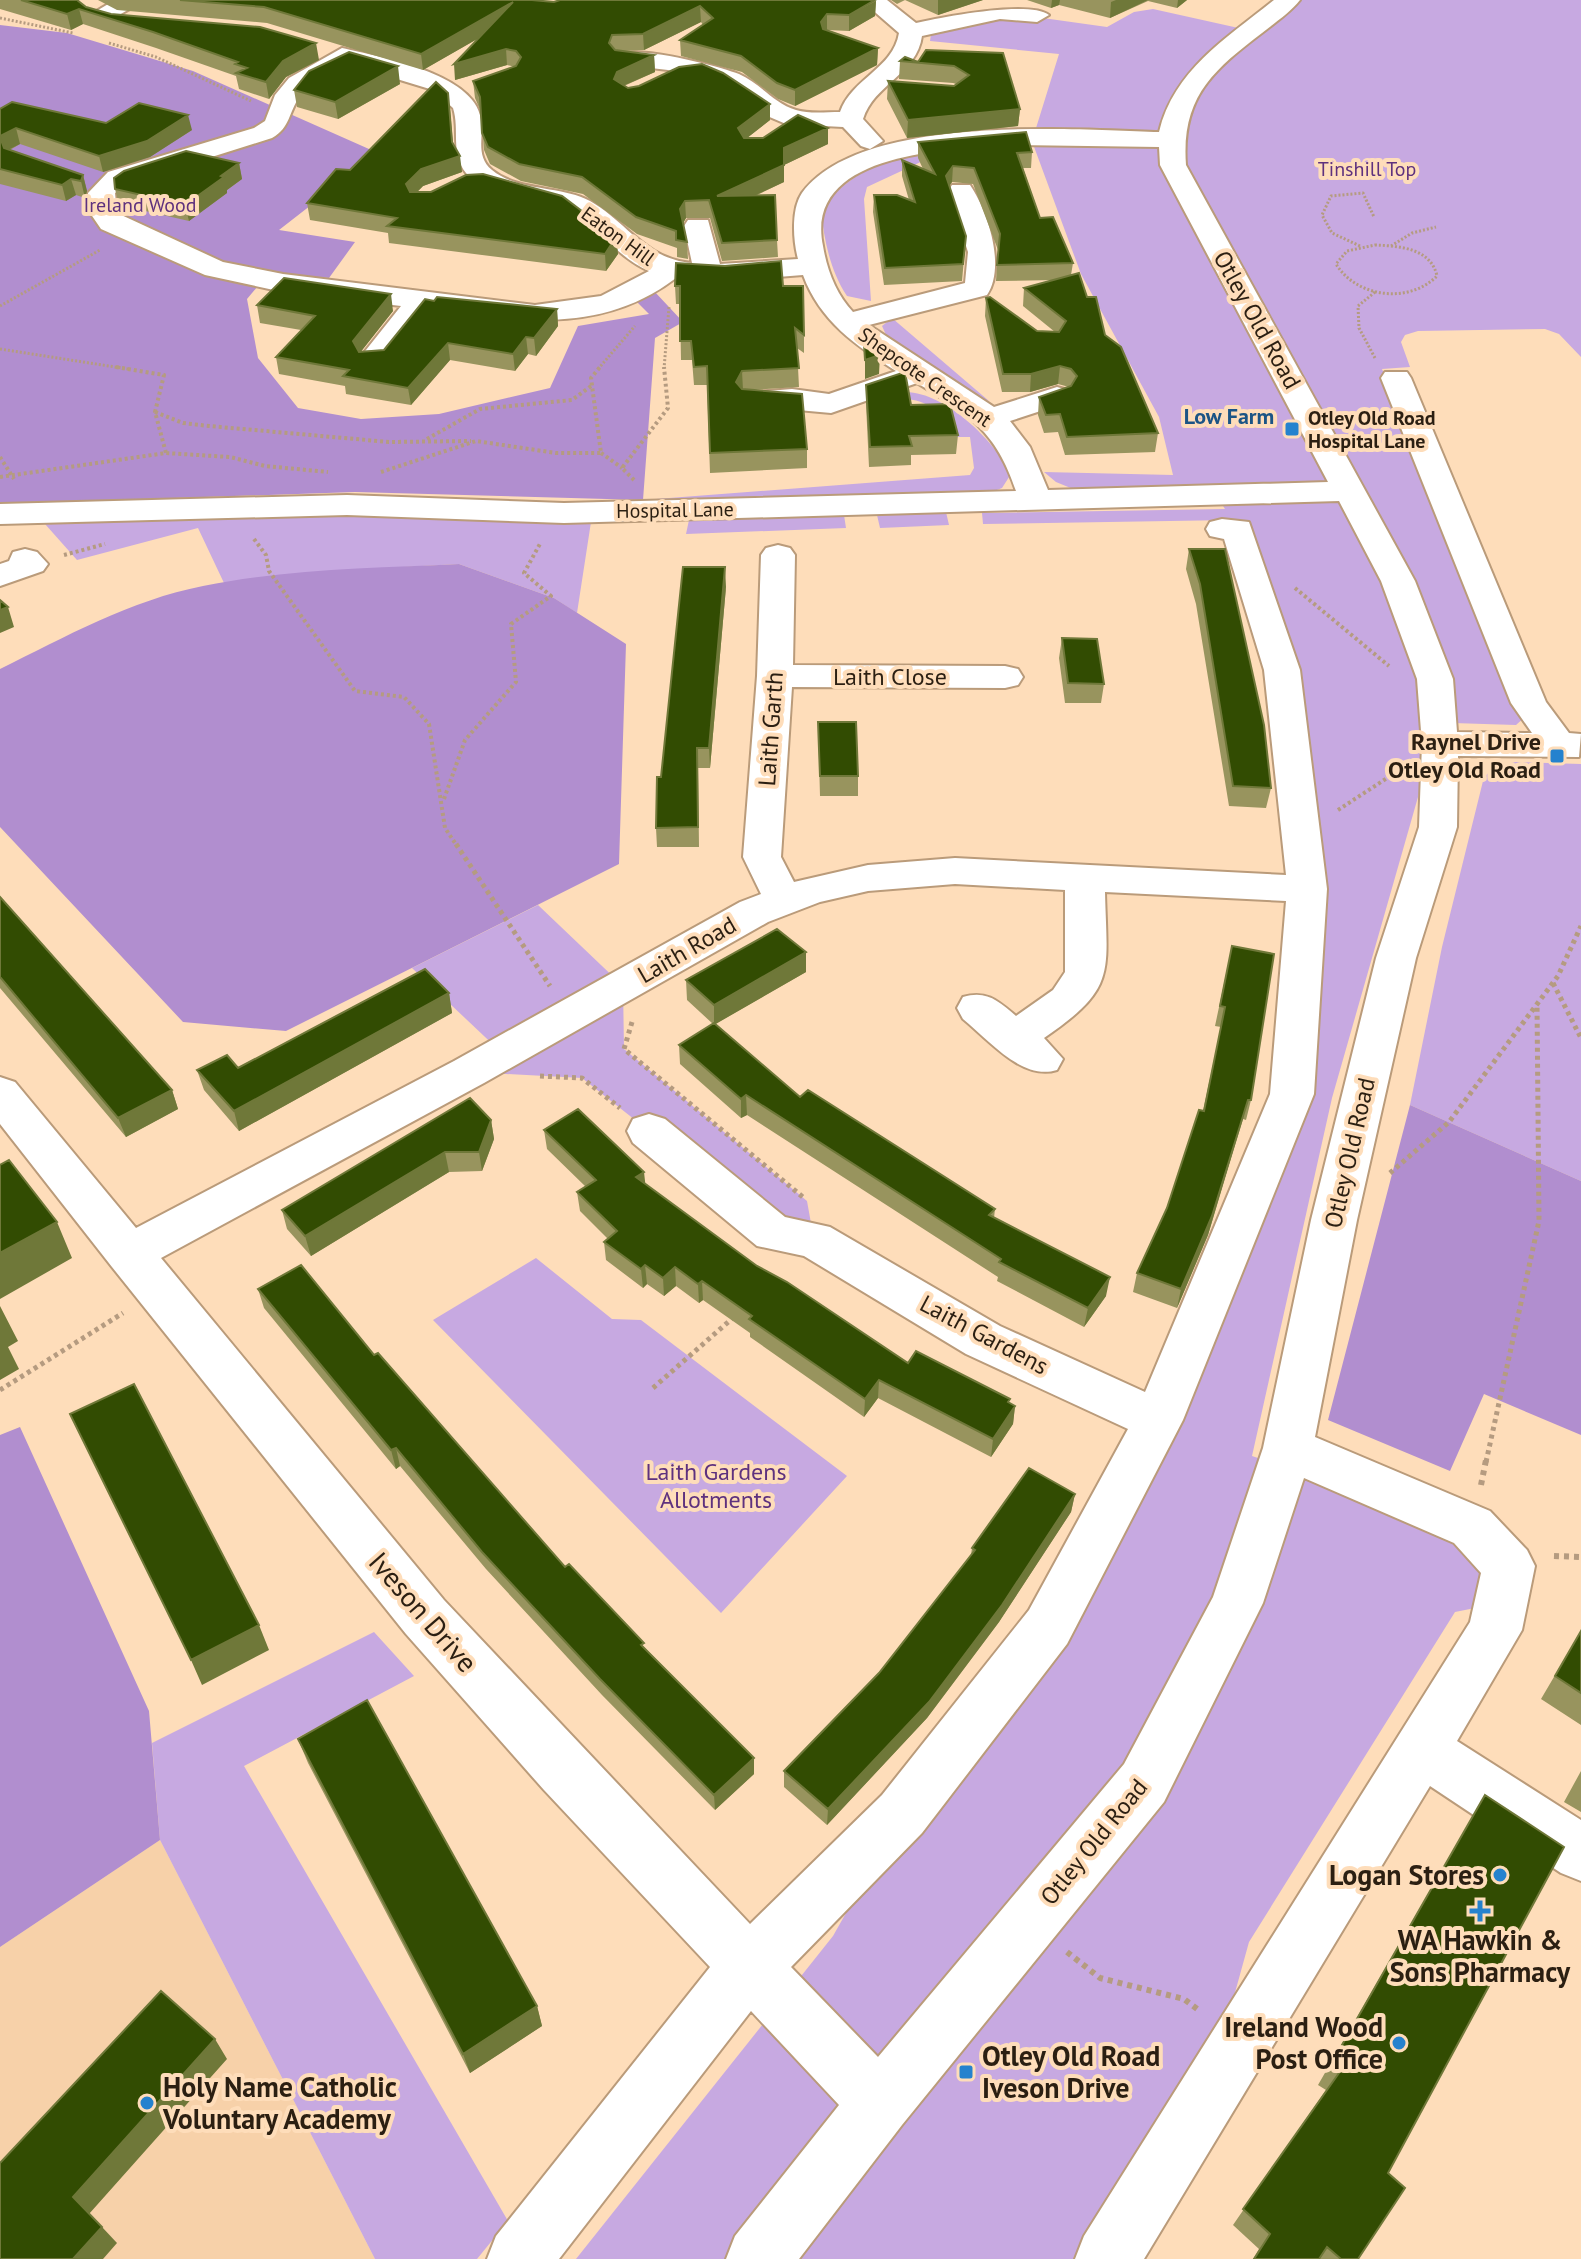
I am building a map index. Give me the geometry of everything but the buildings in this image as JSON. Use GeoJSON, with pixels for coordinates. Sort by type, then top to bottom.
{"type":"FeatureCollection","features":[{"type":"Feature","properties":{"kind":"street"},"geometry":{"type":"LineString","coordinates":[[77,0],[102,28]]}},
{"type":"Feature","properties":{"kind":"street"},"geometry":{"type":"LineString","coordinates":[[102,28],[134,0]]}},
{"type":"Feature","properties":{"kind":"street"},"geometry":{"type":"LineString","coordinates":[[873,0],[911,31]]}},
{"type":"Feature","properties":{"kind":"street"},"geometry":{"type":"LineString","coordinates":[[1168,140],[1173,116],[1185,91],[1200,73],[1288,0]]}},
{"type":"Feature","properties":{"kind":"street"},"geometry":{"type":"LineString","coordinates":[[911,31],[1000,12],[1037,15]]}},
{"type":"Feature","properties":{"kind":"street"},"geometry":{"type":"LineString","coordinates":[[102,28],[150,23]]}},
{"type":"Feature","properties":{"kind":"street"},"geometry":{"type":"LineString","coordinates":[[850,120],[859,98],[906,57],[911,44],[911,31]]}},
{"type":"Feature","properties":{"kind":"street"},"geometry":{"type":"LineString","coordinates":[[687,39],[643,67],[690,68],[732,80],[767,107],[785,126],[850,120]]}},
{"type":"Feature","properties":{"kind":"street"},"geometry":{"type":"LineString","coordinates":[[307,45],[442,85],[467,88],[471,161],[485,177],[459,185]]}},
{"type":"Feature","properties":{"kind":"street"},"geometry":{"type":"LineString","coordinates":[[878,49],[906,57]]}},
{"type":"Feature","properties":{"kind":"street"},"geometry":{"type":"LineString","coordinates":[[349,57],[298,83],[287,95],[276,125],[263,133],[93,181],[101,213],[111,223],[215,269],[283,283],[535,314],[608,304],[672,270]]}},
{"type":"Feature","properties":{"kind":"street"},"geometry":{"type":"LineString","coordinates":[[870,87],[912,90]]}},
{"type":"Feature","properties":{"kind":"street"},"geometry":{"type":"LineString","coordinates":[[850,120],[857,130],[886,151]]}},
{"type":"Feature","properties":{"kind":"street","name":"Shepcote Crescent"},"geometry":{"type":"LineString","coordinates":[[1036,501],[1016,449],[987,419],[847,322],[827,297],[812,266],[804,222],[812,197],[823,182],[886,151],[985,139],[1168,140]]}},
{"type":"Feature","properties":{"kind":"street","name":"Otley Old Road"},"geometry":{"type":"LineString","coordinates":[[758,2259],[880,2103],[1144,1783],[1237,1603],[1288,1448],[1334,1220],[1396,958],[1438,827],[1440,744],[1435,679],[1398,581],[1184,187],[1173,165],[1168,140]]}},
{"type":"Feature","properties":{"kind":"street","name":"Eaton Hill"},"geometry":{"type":"LineString","coordinates":[[485,177],[509,187],[570,202],[587,211],[644,259],[672,270],[812,266]]}},
{"type":"Feature","properties":{"kind":"street"},"geometry":{"type":"LineString","coordinates":[[847,322],[989,297],[983,276],[979,237],[967,217],[961,191]]}},
{"type":"Feature","properties":{"kind":"street"},"geometry":{"type":"LineString","coordinates":[[698,226],[707,270]]}},
{"type":"Feature","properties":{"kind":"street"},"geometry":{"type":"LineString","coordinates":[[373,360],[423,298]]}},
{"type":"Feature","properties":{"kind":"street"},"geometry":{"type":"LineString","coordinates":[[754,399],[792,398],[836,415],[918,373]]}},
{"type":"Feature","properties":{"kind":"street"},"geometry":{"type":"LineString","coordinates":[[1396,378],[1529,703],[1570,745]]}},
{"type":"Feature","properties":{"kind":"street"},"geometry":{"type":"LineString","coordinates":[[987,419],[1057,396]]}},
{"type":"Feature","properties":{"kind":"street","name":"Hospital Lane"},"geometry":{"type":"LineString","coordinates":[[0,514],[347,505],[564,513],[1351,491]]}},
{"type":"Feature","properties":{"kind":"street"},"geometry":{"type":"LineString","coordinates":[[519,2259],[605,2143],[749,1967],[902,1814],[1048,1627],[1158,1420],[1292,1094],[1307,889],[1282,670],[1237,529],[1222,529]]}},
{"type":"Feature","properties":{"kind":"street","name":"Laith Garth"},"geometry":{"type":"LineString","coordinates":[[778,555],[775,676],[762,857],[783,898]]}},
{"type":"Feature","properties":{"kind":"street","name":"Laith Close"},"geometry":{"type":"LineString","coordinates":[[775,676],[1005,677]]}},
{"type":"Feature","properties":{"kind":"street"},"geometry":{"type":"LineString","coordinates":[[1440,744],[1570,745]]}},
{"type":"Feature","properties":{"kind":"street","name":"Laith Road"},"geometry":{"type":"LineString","coordinates":[[143,1273],[469,1072],[783,898],[868,878],[920,872],[1307,889]]}},
{"type":"Feature","properties":{"kind":"street"},"geometry":{"type":"LineString","coordinates":[[978,1008],[1028,1048],[1068,1001],[1086,973],[1085,878]]}},
{"type":"Feature","properties":{"kind":"street","name":"Iveson Drive"},"geometry":{"type":"LineString","coordinates":[[0,1093],[16,1141],[143,1273],[425,1617],[564,1771],[880,2103]]}},
{"type":"Feature","properties":{"kind":"street"},"geometry":{"type":"LineString","coordinates":[[649,1131],[773,1233],[814,1240]]}},
{"type":"Feature","properties":{"kind":"street","name":"Laith Gardens"},"geometry":{"type":"LineString","coordinates":[[814,1240],[983,1340],[1158,1420]]}},
{"type":"Feature","properties":{"kind":"street"},"geometry":{"type":"LineString","coordinates":[[1107,2259],[1495,1630],[1509,1566],[1472,1527],[1288,1448]]}},
{"type":"Feature","properties":{"kind":"street"},"geometry":{"type":"LineString","coordinates":[[1422,1749],[1581,1853]]}},
{"type":"Feature","properties":{"kind":"path"},"geometry":{"type":"LineString","coordinates":[[0,18],[75,33]]}},
{"type":"Feature","properties":{"kind":"path"},"geometry":{"type":"LineString","coordinates":[[102,28],[156,57],[273,111],[282,111]]}},
{"type":"Feature","properties":{"kind":"path"},"geometry":{"type":"LineString","coordinates":[[1360,246],[1339,257],[1336,264],[1339,272],[1360,287],[1409,292],[1433,283],[1437,276],[1431,261],[1421,254],[1391,246],[1360,246],[1332,233],[1322,215],[1325,205],[1337,194],[1363,193],[1374,217]]}},
{"type":"Feature","properties":{"kind":"path"},"geometry":{"type":"LineString","coordinates":[[1391,246],[1412,233],[1436,227]]}},
{"type":"Feature","properties":{"kind":"path"},"geometry":{"type":"LineString","coordinates":[[0,306],[130,231]]}},
{"type":"Feature","properties":{"kind":"path"},"geometry":{"type":"LineString","coordinates":[[601,453],[591,378],[623,343],[672,270]]}},
{"type":"Feature","properties":{"kind":"path"},"geometry":{"type":"LineString","coordinates":[[622,468],[668,408],[663,354],[672,270]]}},
{"type":"Feature","properties":{"kind":"path"},"geometry":{"type":"LineString","coordinates":[[1376,291],[1358,306],[1359,328],[1372,356],[1396,378]]}},
{"type":"Feature","properties":{"kind":"path"},"geometry":{"type":"LineString","coordinates":[[0,349],[164,375],[155,412],[166,453]]}},
{"type":"Feature","properties":{"kind":"path"},"geometry":{"type":"LineString","coordinates":[[425,441],[480,409],[572,400],[592,386]]}},
{"type":"Feature","properties":{"kind":"path"},"geometry":{"type":"LineString","coordinates":[[155,412],[183,423],[209,426],[389,442],[476,441],[556,453],[601,453],[622,468],[639,486],[677,510]]}},
{"type":"Feature","properties":{"kind":"path"},"geometry":{"type":"LineString","coordinates":[[374,473],[426,460],[476,441]]}},
{"type":"Feature","properties":{"kind":"path"},"geometry":{"type":"LineString","coordinates":[[0,477],[15,478],[166,453],[230,457],[265,466],[337,472]]}},
{"type":"Feature","properties":{"kind":"path"},"geometry":{"type":"LineString","coordinates":[[0,457],[15,478]]}},
{"type":"Feature","properties":{"kind":"path"},"geometry":{"type":"LineString","coordinates":[[444,800],[465,740],[516,682],[511,624],[551,596],[524,573],[545,534],[564,513]]}},
{"type":"Feature","properties":{"kind":"path"},"geometry":{"type":"LineString","coordinates":[[252,535],[266,555],[269,571],[355,691],[404,697],[429,724],[444,800],[445,828],[556,996],[575,1013]]}},
{"type":"Feature","properties":{"kind":"path"},"geometry":{"type":"LineString","coordinates":[[1301,834],[1440,744]]}},
{"type":"Feature","properties":{"kind":"path"},"geometry":{"type":"LineString","coordinates":[[1334,1220],[1449,1122],[1553,983],[1581,926]]}},
{"type":"Feature","properties":{"kind":"path"},"geometry":{"type":"LineString","coordinates":[[648,972],[624,1049],[807,1201],[814,1240]]}},
{"type":"Feature","properties":{"kind":"path"},"geometry":{"type":"LineString","coordinates":[[1553,983],[1581,1038]]}},
{"type":"Feature","properties":{"kind":"path"},"geometry":{"type":"LineString","coordinates":[[1472,1527],[1539,1221],[1537,1004]]}},
{"type":"Feature","properties":{"kind":"path"},"geometry":{"type":"LineString","coordinates":[[469,1072],[582,1078],[649,1131]]}},
{"type":"Feature","properties":{"kind":"path"},"geometry":{"type":"LineString","coordinates":[[0,1390],[143,1273]]}},
{"type":"Feature","properties":{"kind":"path"},"geometry":{"type":"LineString","coordinates":[[653,1388],[741,1309]]}},
{"type":"Feature","properties":{"kind":"path"},"geometry":{"type":"LineString","coordinates":[[1029,1922],[1100,1978],[1184,1999]]}},
{"type":"Feature","properties":{"kind":"shaded area","name":"Holy Name Catholic Voluntary Academy"},"geometry":{"type":"Polygon","coordinates":[[[160,1840],[375,2259],[0,2259],[0,1947],[160,1840]]]}},
{"type":"Feature","properties":{"kind":"green space","name":"Tinshill Top"},"geometry":{"type":"Polygon","coordinates":[[[1288,0],[1581,0],[1581,357],[1559,334],[1545,329],[1418,331],[1405,335],[1401,342],[1410,367],[1382,369],[1526,716],[1516,725],[1421,722],[1420,790],[1332,1098],[1252,1456],[1320,1479],[1460,1541],[1481,1572],[1475,1608],[1455,1612],[1249,1942],[1231,2007],[1073,2259],[576,2259],[833,1936],[902,1814],[1048,1627],[1292,1094],[1307,889],[1237,529],[1231,520],[983,524],[982,513],[1225,509],[1212,489],[1078,491],[1056,482],[1044,472],[1173,475],[1159,417],[1081,274],[1033,144],[925,160],[867,187],[864,199],[871,301],[847,296],[841,286],[829,254],[821,210],[841,188],[863,172],[889,161],[945,149],[1032,141],[1059,54],[930,41],[932,28],[1000,12],[1107,27],[1134,12],[1153,9],[1252,31],[1288,0]]]}},
{"type":"Feature","properties":{"kind":"green space","name":"Ireland Wood"},"geometry":{"type":"Polygon","coordinates":[[[0,25],[67,33],[193,71],[378,153],[279,230],[355,242],[329,278],[269,273],[247,299],[258,358],[298,408],[361,419],[439,414],[550,388],[578,326],[649,314],[632,297],[654,291],[683,322],[655,338],[643,500],[355,492],[0,504],[0,25]]]}},
{"type":"Feature","properties":{"kind":"green space"},"geometry":{"type":"Polygon","coordinates":[[[892,318],[989,401],[974,396],[887,337],[882,326],[892,318]]]}},
{"type":"Feature","properties":{"kind":"green space"},"geometry":{"type":"Polygon","coordinates":[[[906,392],[937,400],[981,433],[1011,474],[1002,488],[984,495],[644,504],[643,500],[970,475],[974,468],[970,437],[952,437],[945,421],[934,409],[903,399],[906,392]]]}},
{"type":"Feature","properties":{"kind":"green space"},"geometry":{"type":"Polygon","coordinates":[[[946,512],[949,525],[880,528],[877,515],[946,512]]]}},
{"type":"Feature","properties":{"kind":"green space"},"geometry":{"type":"Polygon","coordinates":[[[344,514],[591,522],[577,613],[554,598],[459,564],[330,571],[224,583],[198,528],[77,560],[45,524],[344,514]]]}},
{"type":"Feature","properties":{"kind":"green space"},"geometry":{"type":"Polygon","coordinates":[[[844,515],[846,528],[686,534],[689,520],[844,515]]]}},
{"type":"Feature","properties":{"kind":"green space"},"geometry":{"type":"Polygon","coordinates":[[[459,564],[554,598],[626,644],[619,864],[286,1031],[183,1022],[0,827],[0,669],[124,610],[176,592],[235,580],[299,573],[459,564]]]}},
{"type":"Feature","properties":{"kind":"green space"},"geometry":{"type":"Polygon","coordinates":[[[1516,762],[1581,764],[1581,1181],[1410,1105],[1442,947],[1484,777],[1496,766],[1516,762]]]}},
{"type":"Feature","properties":{"kind":"green space"},"geometry":{"type":"Polygon","coordinates":[[[538,905],[623,986],[624,1049],[807,1201],[814,1240],[649,1131],[582,1078],[469,1072],[502,1053],[412,968],[538,905]]]}},
{"type":"Feature","properties":{"kind":"green space"},"geometry":{"type":"Polygon","coordinates":[[[1410,1105],[1581,1181],[1581,1435],[1484,1394],[1450,1471],[1328,1420],[1410,1105]]]}},
{"type":"Feature","properties":{"kind":"green space","name":"Laith Gardens Allotments"},"geometry":{"type":"Polygon","coordinates":[[[536,1258],[612,1319],[641,1320],[847,1476],[721,1613],[433,1320],[536,1258]]]}},
{"type":"Feature","properties":{"kind":"green space"},"geometry":{"type":"Polygon","coordinates":[[[20,1427],[149,1711],[160,1840],[0,1947],[0,1435],[20,1427]]]}},
{"type":"Feature","properties":{"kind":"green space"},"geometry":{"type":"Polygon","coordinates":[[[374,1632],[414,1676],[244,1766],[508,2221],[477,2259],[375,2259],[160,1840],[152,1743],[374,1632]]]}},
{"type":"Feature","properties":{"kind":"place","name":"Otley Old Road Hospital Lane"},"geometry":{"type":"Point","coordinates":[1292,429]}},
{"type":"Feature","properties":{"kind":"place","name":"Raynel Drive Otley Old Road"},"geometry":{"type":"Point","coordinates":[1557,756]}},
{"type":"Feature","properties":{"kind":"place","name":"Logan Stores"},"geometry":{"type":"Point","coordinates":[1500,1875]}},
{"type":"Feature","properties":{"kind":"place","name":"WA Hawkin & Sons Pharmacy"},"geometry":{"type":"Point","coordinates":[1480,1911]}},
{"type":"Feature","properties":{"kind":"place","name":"Ireland Wood Post Office"},"geometry":{"type":"Point","coordinates":[1399,2043]}},
{"type":"Feature","properties":{"kind":"place","name":"Otley Old Road Iveson Drive"},"geometry":{"type":"Point","coordinates":[966,2072]}},
{"type":"Feature","properties":{"kind":"place","name":"Holy Name Catholic Voluntary Academy"},"geometry":{"type":"Point","coordinates":[147,2103]}},
{"type":"Feature","properties":{"kind":"district","name":"Low Farm"},"geometry":{"type":"Point","coordinates":[1229,416]}}]}
